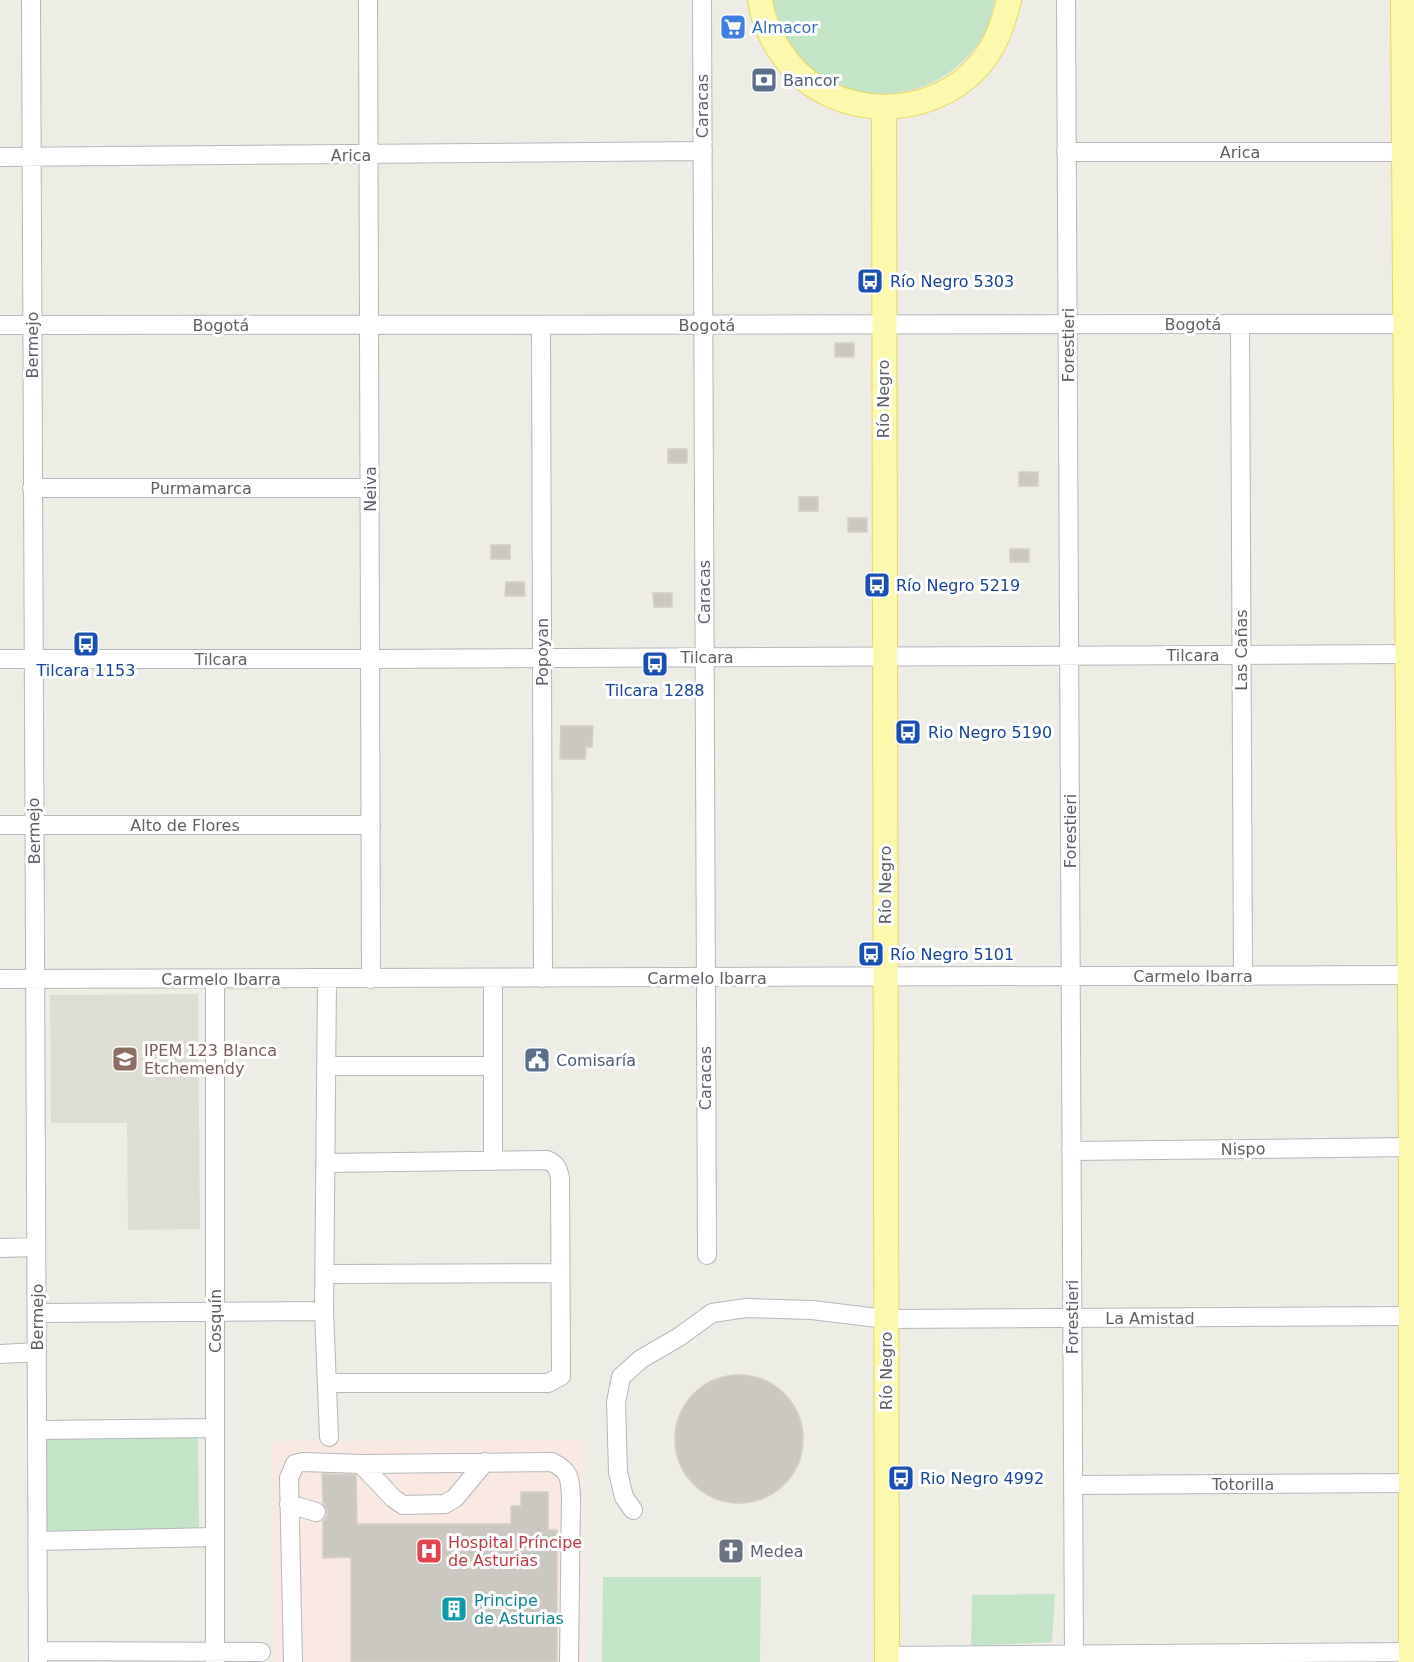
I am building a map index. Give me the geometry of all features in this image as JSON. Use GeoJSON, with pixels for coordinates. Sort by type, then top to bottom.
{"type":"FeatureCollection","features":[{"type":"Feature","properties":{"kind":"main road"},"geometry":{"type":"LineString","coordinates":[[760,0],[762,14],[774,44],[793,69],[818,89],[847,102],[884,108],[912,105],[943,93],[970,74],[991,48],[1005,18],[1009,0]]}},
{"type":"Feature","properties":{"kind":"main road"},"geometry":{"type":"LineString","coordinates":[[1403,0],[1409,152],[1410,324],[1412,1655]]}},
{"type":"Feature","properties":{"kind":"main road","name":"Río Negro"},"geometry":{"type":"LineString","coordinates":[[884,108],[887,1659]]}},
{"type":"Feature","properties":{"kind":"street","name":"Bermejo"},"geometry":{"type":"LineString","coordinates":[[31,0],[38,1657]]}},
{"type":"Feature","properties":{"kind":"street","name":"Neiva"},"geometry":{"type":"LineString","coordinates":[[368,0],[371,979]]}},
{"type":"Feature","properties":{"kind":"street","name":"Caracas"},"geometry":{"type":"LineString","coordinates":[[702,0],[704,978],[707,1255]]}},
{"type":"Feature","properties":{"kind":"street","name":"Forestieri"},"geometry":{"type":"LineString","coordinates":[[1066,0],[1074,1659]]}},
{"type":"Feature","properties":{"kind":"street","name":"Arica"},"geometry":{"type":"LineString","coordinates":[[0,157],[703,152]]}},
{"type":"Feature","properties":{"kind":"street","name":"Arica"},"geometry":{"type":"LineString","coordinates":[[1066,152],[1409,152]]}},
{"type":"Feature","properties":{"kind":"street","name":"Las Cañas"},"geometry":{"type":"LineString","coordinates":[[1240,324],[1243,976]]}},
{"type":"Feature","properties":{"kind":"street","name":"Bogotá"},"geometry":{"type":"LineString","coordinates":[[0,325],[1410,324]]}},
{"type":"Feature","properties":{"kind":"street","name":"Popoyan"},"geometry":{"type":"LineString","coordinates":[[541,325],[543,978]]}},
{"type":"Feature","properties":{"kind":"street","name":"Purmamarca"},"geometry":{"type":"LineString","coordinates":[[32,488],[370,488]]}},
{"type":"Feature","properties":{"kind":"street","name":"Tilcara"},"geometry":{"type":"LineString","coordinates":[[0,658],[370,659],[1411,654]]}},
{"type":"Feature","properties":{"kind":"street","name":"Alto de Flores"},"geometry":{"type":"LineString","coordinates":[[0,825],[371,825]]}},
{"type":"Feature","properties":{"kind":"street","name":"Carmelo Ibarra"},"geometry":{"type":"LineString","coordinates":[[0,980],[1412,975]]}},
{"type":"Feature","properties":{"kind":"street"},"geometry":{"type":"LineString","coordinates":[[492,1161],[493,978]]}},
{"type":"Feature","properties":{"kind":"street","name":"Cosquín"},"geometry":{"type":"LineString","coordinates":[[214,979],[215,1657]]}},
{"type":"Feature","properties":{"kind":"street"},"geometry":{"type":"LineString","coordinates":[[327,979],[324,1311],[329,1437]]}},
{"type":"Feature","properties":{"kind":"street"},"geometry":{"type":"LineString","coordinates":[[327,1066],[493,1065]]}},
{"type":"Feature","properties":{"kind":"street","name":"Nispo"},"geometry":{"type":"LineString","coordinates":[[1071,1151],[1412,1147]]}},
{"type":"Feature","properties":{"kind":"street"},"geometry":{"type":"LineString","coordinates":[[326,1163],[547,1160],[555,1164],[560,1178],[562,1370],[561,1376],[548,1383],[328,1383]]}},
{"type":"Feature","properties":{"kind":"street"},"geometry":{"type":"LineString","coordinates":[[0,1248],[36,1247]]}},
{"type":"Feature","properties":{"kind":"street"},"geometry":{"type":"LineString","coordinates":[[325,1274],[560,1274]]}},
{"type":"Feature","properties":{"kind":"street","name":"La Amistad"},"geometry":{"type":"LineString","coordinates":[[633,1510],[624,1497],[618,1472],[615,1402],[621,1377],[641,1359],[679,1337],[712,1313],[747,1308],[812,1310],[886,1320],[1413,1316]]}},
{"type":"Feature","properties":{"kind":"street"},"geometry":{"type":"LineString","coordinates":[[36,1313],[324,1311]]}},
{"type":"Feature","properties":{"kind":"street"},"geometry":{"type":"LineString","coordinates":[[0,1354],[37,1352]]}},
{"type":"Feature","properties":{"kind":"street"},"geometry":{"type":"LineString","coordinates":[[37,1430],[215,1428]]}},
{"type":"Feature","properties":{"kind":"street"},"geometry":{"type":"LineString","coordinates":[[293,1662],[289,1478],[295,1464],[303,1462],[361,1464],[552,1462],[562,1467],[568,1474],[571,1497],[569,1662]]}},
{"type":"Feature","properties":{"kind":"street"},"geometry":{"type":"LineString","coordinates":[[361,1464],[393,1498],[403,1504],[446,1504],[455,1498],[485,1462]]}},
{"type":"Feature","properties":{"kind":"street","name":"Totorilla"},"geometry":{"type":"LineString","coordinates":[[1073,1485],[1412,1483]]}},
{"type":"Feature","properties":{"kind":"street"},"geometry":{"type":"LineString","coordinates":[[289,1504],[316,1512]]}},
{"type":"Feature","properties":{"kind":"street"},"geometry":{"type":"LineString","coordinates":[[37,1541],[215,1537]]}},
{"type":"Feature","properties":{"kind":"street"},"geometry":{"type":"LineString","coordinates":[[38,1657],[215,1657],[261,1652]]}},
{"type":"Feature","properties":{"kind":"street"},"geometry":{"type":"LineString","coordinates":[[887,1659],[1412,1655]]}},
{"type":"Feature","properties":{"kind":"shaded area","name":"IPEM 123 Blanca Etchemendy"},"geometry":{"type":"Polygon","coordinates":[[[198,994],[200,1229],[128,1230],[127,1123],[51,1123],[50,995],[198,994]]]}},
{"type":"Feature","properties":{"kind":"shaded area","name":"Hospital Príncipe de Asturias"},"geometry":{"type":"Polygon","coordinates":[[[583,1440],[584,1662],[275,1662],[272,1441],[583,1440]]]}},
{"type":"Feature","properties":{"kind":"green space"},"geometry":{"type":"Polygon","coordinates":[[[772,0],[995,0],[986,31],[974,50],[959,65],[941,78],[922,87],[880,94],[858,91],[837,84],[810,67],[788,41],[772,0]]]}},
{"type":"Feature","properties":{"kind":"green space"},"geometry":{"type":"Polygon","coordinates":[[[198,1432],[199,1534],[42,1536],[43,1435],[198,1432]]]}},
{"type":"Feature","properties":{"kind":"green space"},"geometry":{"type":"Polygon","coordinates":[[[603,1577],[761,1577],[760,1662],[602,1662],[603,1577]]]}},
{"type":"Feature","properties":{"kind":"green space"},"geometry":{"type":"Polygon","coordinates":[[[1055,1594],[1052,1642],[971,1646],[972,1595],[1055,1594]]]}},
{"type":"Feature","properties":{"kind":"building"},"geometry":{"type":"Polygon","coordinates":[[[835,343],[854,343],[854,357],[835,357],[835,343]]]}},
{"type":"Feature","properties":{"kind":"building"},"geometry":{"type":"Polygon","coordinates":[[[668,449],[687,449],[687,463],[668,463],[668,449]]]}},
{"type":"Feature","properties":{"kind":"building"},"geometry":{"type":"Polygon","coordinates":[[[1019,472],[1038,472],[1038,486],[1019,486],[1019,472]]]}},
{"type":"Feature","properties":{"kind":"building"},"geometry":{"type":"Polygon","coordinates":[[[799,497],[818,497],[818,511],[799,511],[799,497]]]}},
{"type":"Feature","properties":{"kind":"building"},"geometry":{"type":"Polygon","coordinates":[[[848,518],[867,518],[867,532],[848,532],[848,518]]]}},
{"type":"Feature","properties":{"kind":"building"},"geometry":{"type":"Polygon","coordinates":[[[491,545],[510,545],[510,559],[491,559],[491,545]]]}},
{"type":"Feature","properties":{"kind":"building"},"geometry":{"type":"Polygon","coordinates":[[[1010,549],[1029,549],[1029,562],[1010,562],[1010,549]]]}},
{"type":"Feature","properties":{"kind":"building"},"geometry":{"type":"Polygon","coordinates":[[[506,582],[524,582],[525,596],[505,596],[506,582]]]}},
{"type":"Feature","properties":{"kind":"building"},"geometry":{"type":"Polygon","coordinates":[[[653,593],[672,593],[672,607],[654,607],[653,593]]]}},
{"type":"Feature","properties":{"kind":"building"},"geometry":{"type":"Polygon","coordinates":[[[561,726],[593,726],[592,747],[586,747],[585,759],[560,759],[561,726]]]}},
{"type":"Feature","properties":{"kind":"building"},"geometry":{"type":"Polygon","coordinates":[[[739,1375],[764,1380],[784,1394],[798,1414],[803,1439],[798,1464],[784,1484],[764,1498],[739,1503],[714,1498],[694,1484],[680,1464],[675,1439],[680,1414],[694,1394],[714,1380],[739,1375]]]}},
{"type":"Feature","properties":{"kind":"building","name":"Principe de Asturias"},"geometry":{"type":"Polygon","coordinates":[[[322,1474],[356,1475],[357,1524],[511,1524],[511,1506],[521,1506],[521,1492],[548,1492],[548,1530],[557,1530],[557,1662],[351,1662],[351,1557],[323,1558],[323,1521],[327,1516],[327,1510],[323,1503],[322,1474]]]}},
{"type":"Feature","properties":{"kind":"place","name":"Almacor"},"geometry":{"type":"Point","coordinates":[733,27]}},
{"type":"Feature","properties":{"kind":"place","name":"Bancor"},"geometry":{"type":"Point","coordinates":[764,80]}},
{"type":"Feature","properties":{"kind":"place","name":"Río Negro 5303"},"geometry":{"type":"Point","coordinates":[870,281]}},
{"type":"Feature","properties":{"kind":"place","name":"Río Negro 5219"},"geometry":{"type":"Point","coordinates":[877,585]}},
{"type":"Feature","properties":{"kind":"place","name":"Tilcara 1153"},"geometry":{"type":"Point","coordinates":[86,644]}},
{"type":"Feature","properties":{"kind":"place","name":"Tilcara 1288"},"geometry":{"type":"Point","coordinates":[655,664]}},
{"type":"Feature","properties":{"kind":"place","name":"Rio Negro 5190"},"geometry":{"type":"Point","coordinates":[908,732]}},
{"type":"Feature","properties":{"kind":"place","name":"Río Negro 5101"},"geometry":{"type":"Point","coordinates":[871,954]}},
{"type":"Feature","properties":{"kind":"place","name":"IPEM 123 Blanca Etchemendy"},"geometry":{"type":"Point","coordinates":[125,1059]}},
{"type":"Feature","properties":{"kind":"place","name":"Comisaría"},"geometry":{"type":"Point","coordinates":[537,1060]}},
{"type":"Feature","properties":{"kind":"place","name":"Rio Negro 4992"},"geometry":{"type":"Point","coordinates":[901,1478]}},
{"type":"Feature","properties":{"kind":"place","name":"Hospital Príncipe de Asturias"},"geometry":{"type":"Point","coordinates":[429,1551]}},
{"type":"Feature","properties":{"kind":"place","name":"Medea"},"geometry":{"type":"Point","coordinates":[731,1551]}},
{"type":"Feature","properties":{"kind":"place","name":"Principe de Asturias"},"geometry":{"type":"Point","coordinates":[454,1609]}}]}
